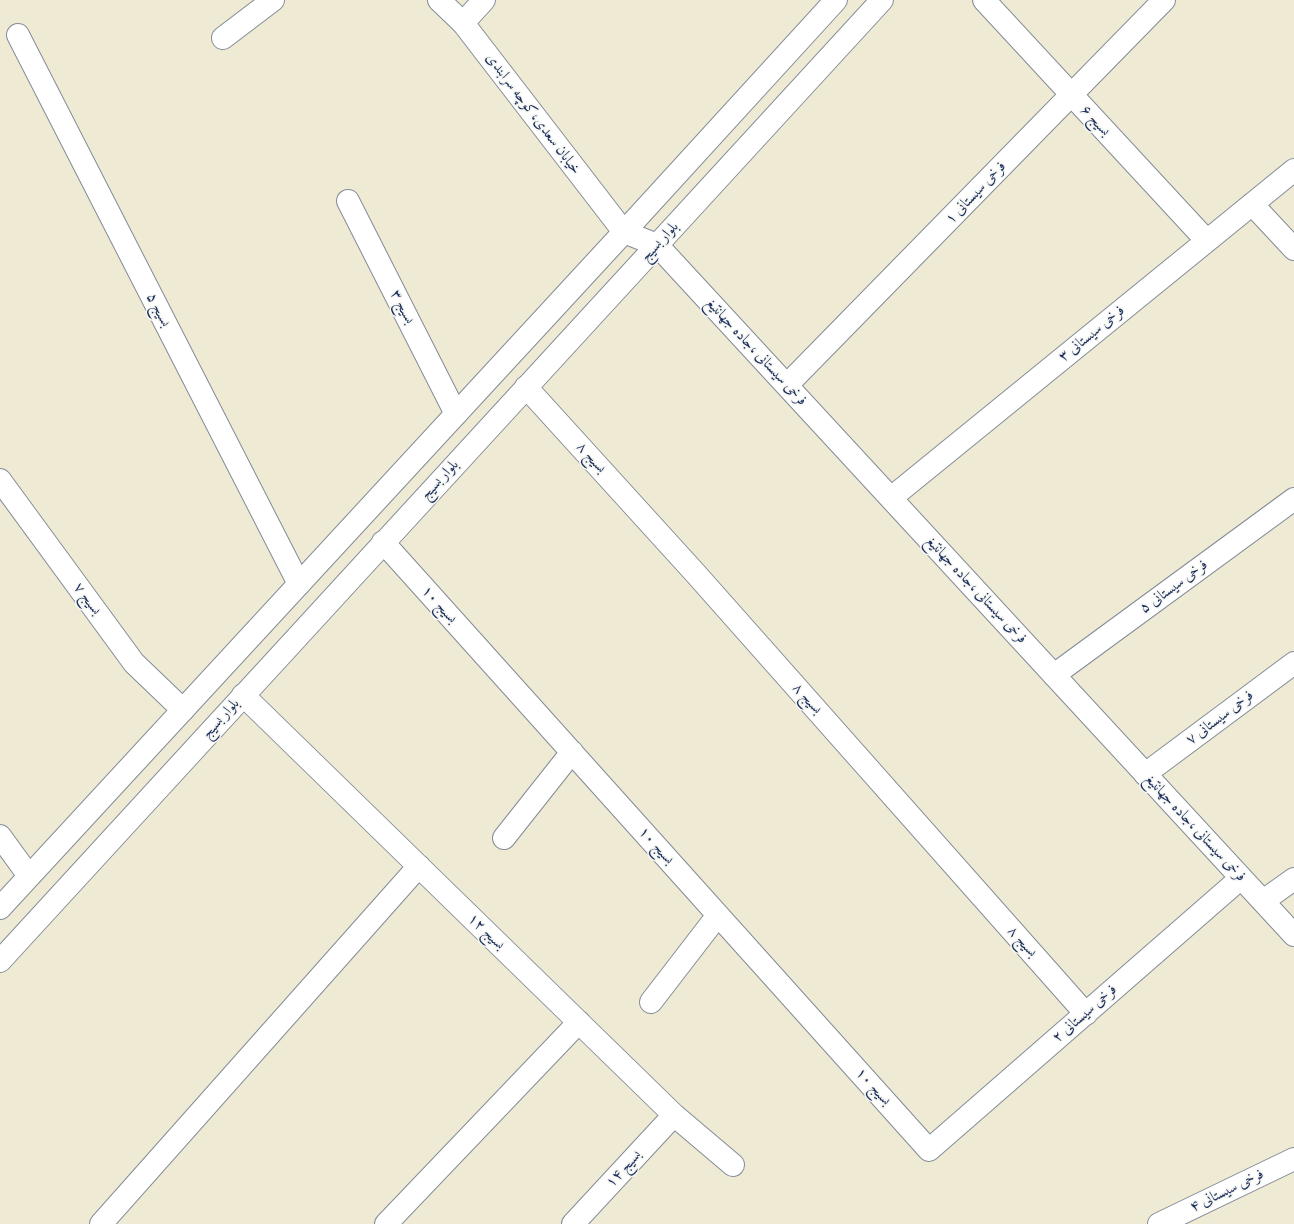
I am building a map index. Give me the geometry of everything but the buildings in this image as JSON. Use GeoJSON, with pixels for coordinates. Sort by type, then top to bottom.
{"type":"FeatureCollection","features":[{"type":"Feature","properties":{"kind":"street"},"geometry":{"type":"LineString","coordinates":[[223,38],[273,0]]}},
{"type":"Feature","properties":{"kind":"street","name":"خیابان سعدی،کوچه سرابندی"},"geometry":{"type":"LineString","coordinates":[[439,0],[463,23],[624,232]]}},
{"type":"Feature","properties":{"kind":"street"},"geometry":{"type":"LineString","coordinates":[[463,23],[484,0]]}},
{"type":"Feature","properties":{"kind":"street"},"geometry":{"type":"LineString","coordinates":[[0,908],[836,0]]}},
{"type":"Feature","properties":{"kind":"street","name":"بلوار بسیج"},"geometry":{"type":"LineString","coordinates":[[0,960],[882,0]]}},
{"type":"Feature","properties":{"kind":"street","name":"بسیج ۶"},"geometry":{"type":"LineString","coordinates":[[984,0],[1207,241]]}},
{"type":"Feature","properties":{"kind":"street","name":"فرخی سیستانی ۱"},"geometry":{"type":"LineString","coordinates":[[787,385],[1164,0]]}},
{"type":"Feature","properties":{"kind":"street","name":"بسیج ۵"},"geometry":{"type":"LineString","coordinates":[[18,35],[299,584]]}},
{"type":"Feature","properties":{"kind":"street","name":"فرخی سیستانی ۳"},"geometry":{"type":"LineString","coordinates":[[891,498],[1294,170]]}},
{"type":"Feature","properties":{"kind":"street","name":"بسیج ۳"},"geometry":{"type":"LineString","coordinates":[[348,201],[456,414]]}},
{"type":"Feature","properties":{"kind":"street"},"geometry":{"type":"LineString","coordinates":[[1252,204],[1294,249]]}},
{"type":"Feature","properties":{"kind":"street"},"geometry":{"type":"LineString","coordinates":[[624,232],[657,245]]}},
{"type":"Feature","properties":{"kind":"street","name":"فرخی سیستانی ،جاده جهانتیغ"},"geometry":{"type":"LineString","coordinates":[[657,245],[1294,935]]}},
{"type":"Feature","properties":{"kind":"street","name":"بسیج ۸"},"geometry":{"type":"LineString","coordinates":[[526,386],[701,580],[1086,1014]]}},
{"type":"Feature","properties":{"kind":"street","name":"بسیج ۷"},"geometry":{"type":"LineString","coordinates":[[0,480],[134,663],[183,710]]}},
{"type":"Feature","properties":{"kind":"street","name":"فرخی سیستانی ۵"},"geometry":{"type":"LineString","coordinates":[[1054,675],[1294,499]]}},
{"type":"Feature","properties":{"kind":"street","name":"بسیج ۱۰"},"geometry":{"type":"LineString","coordinates":[[383,542],[930,1150]]}},
{"type":"Feature","properties":{"kind":"street","name":"فرخی سیستانی ۷"},"geometry":{"type":"LineString","coordinates":[[1145,774],[1294,663]]}},
{"type":"Feature","properties":{"kind":"street","name":"بسیج ۱۲"},"geometry":{"type":"LineString","coordinates":[[243,695],[674,1115],[733,1165]]}},
{"type":"Feature","properties":{"kind":"street"},"geometry":{"type":"LineString","coordinates":[[504,838],[572,752]]}},
{"type":"Feature","properties":{"kind":"street"},"geometry":{"type":"LineString","coordinates":[[0,836],[30,876]]}},
{"type":"Feature","properties":{"kind":"street"},"geometry":{"type":"LineString","coordinates":[[101,1224],[419,866]]}},
{"type":"Feature","properties":{"kind":"street","name":"فرخی سیستانی ۲"},"geometry":{"type":"LineString","coordinates":[[930,1150],[1241,878]]}},
{"type":"Feature","properties":{"kind":"street"},"geometry":{"type":"LineString","coordinates":[[1263,902],[1294,879]]}},
{"type":"Feature","properties":{"kind":"street"},"geometry":{"type":"LineString","coordinates":[[651,1002],[718,915]]}},
{"type":"Feature","properties":{"kind":"street"},"geometry":{"type":"LineString","coordinates":[[386,1224],[579,1022]]}},
{"type":"Feature","properties":{"kind":"street","name":"بسیج ۱۴"},"geometry":{"type":"LineString","coordinates":[[573,1224],[674,1115]]}},
{"type":"Feature","properties":{"kind":"street","name":"فرخی سیستانی ۴"},"geometry":{"type":"LineString","coordinates":[[1159,1224],[1294,1159]]}}]}
